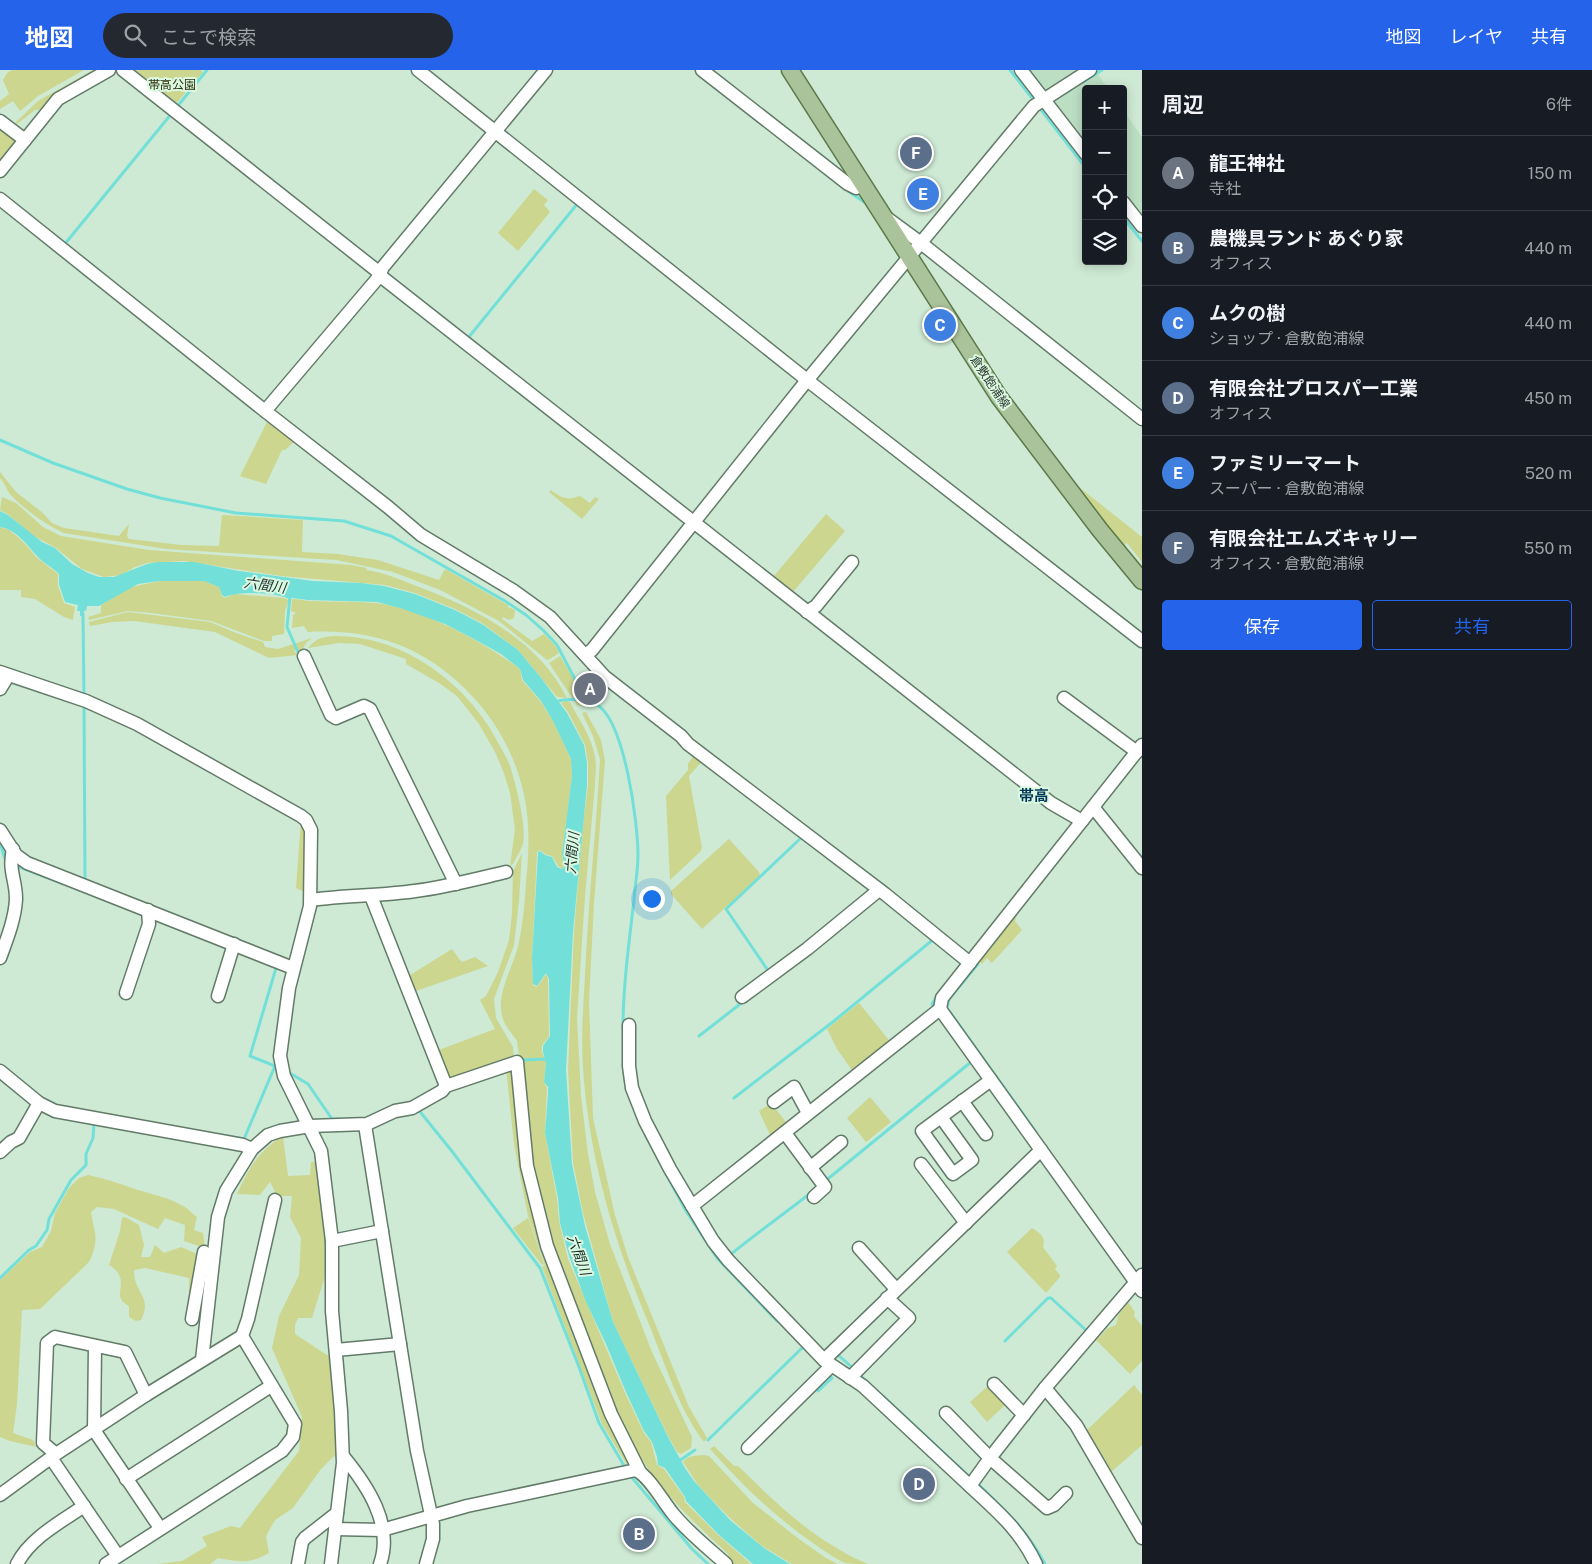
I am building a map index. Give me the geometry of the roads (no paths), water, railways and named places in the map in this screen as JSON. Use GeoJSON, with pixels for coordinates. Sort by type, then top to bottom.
{"type":"FeatureCollection","features":[{"type":"Feature","properties":{"kind":"main road","name":"倉敷飽浦線"},"geometry":{"type":"LineString","coordinates":[[794,72],[882,215],[916,248],[999,397],[1077,502],[1142,581]]}},
{"type":"Feature","properties":{"kind":"street"},"geometry":{"type":"LineString","coordinates":[[0,172],[58,99],[109,70]]}},
{"type":"Feature","properties":{"kind":"street"},"geometry":{"type":"LineString","coordinates":[[123,70],[696,520],[1051,803],[1079,820]]}},
{"type":"Feature","properties":{"kind":"street"},"geometry":{"type":"LineString","coordinates":[[418,70],[493,133],[805,382],[1142,641]]}},
{"type":"Feature","properties":{"kind":"street"},"geometry":{"type":"LineString","coordinates":[[268,408],[546,70]]}},
{"type":"Feature","properties":{"kind":"street"},"geometry":{"type":"LineString","coordinates":[[702,70],[848,184],[856,188],[863,184]]}},
{"type":"Feature","properties":{"kind":"street"},"geometry":{"type":"LineString","coordinates":[[1021,70],[1038,103],[1082,150]]}},
{"type":"Feature","properties":{"kind":"street"},"geometry":{"type":"LineString","coordinates":[[588,653],[805,382],[1038,103],[1090,70]]}},
{"type":"Feature","properties":{"kind":"street"},"geometry":{"type":"LineString","coordinates":[[0,121],[25,140]]}},
{"type":"Feature","properties":{"kind":"street"},"geometry":{"type":"LineString","coordinates":[[0,199],[268,408],[432,543],[534,605],[588,653],[605,677],[681,736],[688,744],[969,960]]}},
{"type":"Feature","properties":{"kind":"street"},"geometry":{"type":"LineString","coordinates":[[1127,207],[1142,226]]}},
{"type":"Feature","properties":{"kind":"street"},"geometry":{"type":"LineString","coordinates":[[916,248],[1142,419]]}},
{"type":"Feature","properties":{"kind":"street"},"geometry":{"type":"LineString","coordinates":[[809,610],[852,562]]}},
{"type":"Feature","properties":{"kind":"street"},"geometry":{"type":"LineString","coordinates":[[304,656],[331,715],[336,718],[364,706],[370,709],[456,884]]}},
{"type":"Feature","properties":{"kind":"street"},"geometry":{"type":"LineString","coordinates":[[0,689],[4,674],[84,700],[155,733],[306,820],[311,830],[311,900],[289,988],[280,1056],[283,1070],[322,1151],[332,1241],[332,1311],[343,1456],[331,1564]]}},
{"type":"Feature","properties":{"kind":"street"},"geometry":{"type":"LineString","coordinates":[[692,1206],[937,1011],[942,998],[969,960],[1079,820],[1094,807],[1139,749],[1064,698]]}},
{"type":"Feature","properties":{"kind":"street"},"geometry":{"type":"LineString","coordinates":[[1094,807],[1142,868]]}},
{"type":"Feature","properties":{"kind":"street"},"geometry":{"type":"LineString","coordinates":[[0,830],[11,858],[16,896],[15,914],[0,958]]}},
{"type":"Feature","properties":{"kind":"street"},"geometry":{"type":"LineString","coordinates":[[11,858],[21,860],[233,948],[293,968]]}},
{"type":"Feature","properties":{"kind":"street"},"geometry":{"type":"LineString","coordinates":[[311,900],[417,891],[506,872]]}},
{"type":"Feature","properties":{"kind":"street"},"geometry":{"type":"LineString","coordinates":[[742,997],[879,890]]}},
{"type":"Feature","properties":{"kind":"street"},"geometry":{"type":"LineString","coordinates":[[202,1360],[213,1251],[221,1203],[226,1191],[252,1149],[268,1134],[280,1131],[310,1126],[368,1124],[395,1111],[412,1108],[442,1091],[445,1083],[369,896]]}},
{"type":"Feature","properties":{"kind":"street"},"geometry":{"type":"LineString","coordinates":[[126,993],[149,924],[147,913]]}},
{"type":"Feature","properties":{"kind":"street"},"geometry":{"type":"LineString","coordinates":[[218,996],[233,948]]}},
{"type":"Feature","properties":{"kind":"street"},"geometry":{"type":"LineString","coordinates":[[937,1011],[1038,1153],[1140,1281],[1045,1388],[973,1482]]}},
{"type":"Feature","properties":{"kind":"street"},"geometry":{"type":"LineString","coordinates":[[629,1025],[629,1066],[632,1088],[645,1121],[692,1206],[728,1260],[827,1363],[855,1374],[863,1386],[973,1482],[1011,1524],[1036,1564]]}},
{"type":"Feature","properties":{"kind":"street"},"geometry":{"type":"LineString","coordinates":[[445,1083],[517,1062],[527,1166],[547,1246],[632,1471],[674,1516],[726,1564]]}},
{"type":"Feature","properties":{"kind":"street"},"geometry":{"type":"LineString","coordinates":[[0,1070],[39,1103],[55,1111],[243,1145],[252,1149]]}},
{"type":"Feature","properties":{"kind":"street"},"geometry":{"type":"LineString","coordinates":[[941,1117],[988,1083]]}},
{"type":"Feature","properties":{"kind":"street"},"geometry":{"type":"LineString","coordinates":[[774,1102],[794,1087],[808,1113]]}},
{"type":"Feature","properties":{"kind":"street"},"geometry":{"type":"LineString","coordinates":[[962,1101],[986,1134]]}},
{"type":"Feature","properties":{"kind":"street"},"geometry":{"type":"LineString","coordinates":[[0,1152],[11,1142],[19,1138],[39,1103]]}},
{"type":"Feature","properties":{"kind":"street"},"geometry":{"type":"LineString","coordinates":[[368,1124],[382,1231],[400,1344],[417,1421],[420,1465],[435,1515],[433,1539],[426,1564]]}},
{"type":"Feature","properties":{"kind":"street"},"geometry":{"type":"LineString","coordinates":[[785,1133],[825,1188],[814,1197]]}},
{"type":"Feature","properties":{"kind":"street"},"geometry":{"type":"LineString","coordinates":[[810,1168],[841,1142]]}},
{"type":"Feature","properties":{"kind":"street"},"geometry":{"type":"LineString","coordinates":[[748,1448],[891,1297],[1038,1153]]}},
{"type":"Feature","properties":{"kind":"street"},"geometry":{"type":"LineString","coordinates":[[921,1164],[966,1223]]}},
{"type":"Feature","properties":{"kind":"street"},"geometry":{"type":"LineString","coordinates":[[0,1495],[54,1456],[146,1395],[242,1336],[248,1319],[275,1200]]}},
{"type":"Feature","properties":{"kind":"street"},"geometry":{"type":"LineString","coordinates":[[332,1241],[382,1231]]}},
{"type":"Feature","properties":{"kind":"street"},"geometry":{"type":"LineString","coordinates":[[855,1374],[909,1318],[891,1297],[859,1248]]}},
{"type":"Feature","properties":{"kind":"street"},"geometry":{"type":"LineString","coordinates":[[192,1319],[204,1252]]}},
{"type":"Feature","properties":{"kind":"street"},"geometry":{"type":"LineString","coordinates":[[106,1564],[282,1451],[293,1437],[295,1424],[242,1336]]}},
{"type":"Feature","properties":{"kind":"street"},"geometry":{"type":"LineString","coordinates":[[118,1556],[84,1506],[54,1456],[43,1443],[47,1342],[55,1337],[124,1352],[146,1395]]}},
{"type":"Feature","properties":{"kind":"street"},"geometry":{"type":"LineString","coordinates":[[336,1350],[400,1344]]}},
{"type":"Feature","properties":{"kind":"street"},"geometry":{"type":"LineString","coordinates":[[95,1346],[94,1430],[160,1528]]}},
{"type":"Feature","properties":{"kind":"street"},"geometry":{"type":"LineString","coordinates":[[994,1384],[1024,1415]]}},
{"type":"Feature","properties":{"kind":"street"},"geometry":{"type":"LineString","coordinates":[[126,1478],[271,1386]]}},
{"type":"Feature","properties":{"kind":"street"},"geometry":{"type":"LineString","coordinates":[[1045,1388],[1076,1425],[1142,1538]]}},
{"type":"Feature","properties":{"kind":"street"},"geometry":{"type":"LineString","coordinates":[[946,1413],[990,1458],[1047,1508],[1054,1505],[1066,1493]]}},
{"type":"Feature","properties":{"kind":"street"},"geometry":{"type":"LineString","coordinates":[[343,1456],[357,1473],[376,1503],[384,1551],[380,1564]]}},
{"type":"Feature","properties":{"kind":"street"},"geometry":{"type":"LineString","coordinates":[[335,1529],[382,1530],[435,1515],[632,1471]]}},
{"type":"Feature","properties":{"kind":"street"},"geometry":{"type":"LineString","coordinates":[[18,1564],[26,1550],[38,1539],[84,1506]]}},
{"type":"Feature","properties":{"kind":"street"},"geometry":{"type":"LineString","coordinates":[[298,1564],[300,1549],[305,1538],[337,1513]]}},
{"type":"Feature","properties":{"kind":"water","name":"六間川"},"geometry":{"type":"Polygon","coordinates":[[[0,511],[8,515],[42,542],[55,548],[72,564],[99,577],[114,577],[147,564],[158,562],[194,562],[239,571],[313,581],[384,586],[415,594],[455,610],[482,624],[518,650],[542,679],[567,713],[584,745],[587,763],[587,785],[573,932],[566,1070],[572,1164],[585,1226],[613,1322],[668,1437],[685,1468],[694,1481],[730,1520],[764,1548],[790,1564],[753,1564],[719,1535],[686,1501],[665,1468],[658,1465],[652,1442],[644,1431],[626,1392],[586,1302],[569,1256],[560,1223],[558,1198],[545,1133],[548,1087],[544,1082],[546,1063],[543,1046],[550,1036],[549,979],[546,973],[537,986],[533,984],[532,958],[538,852],[540,851],[552,857],[557,867],[562,869],[565,866],[562,854],[572,776],[571,759],[553,721],[541,701],[523,680],[520,669],[501,654],[445,624],[400,608],[377,602],[289,599],[257,593],[225,597],[222,595],[219,587],[204,581],[159,581],[138,584],[99,606],[87,606],[84,616],[80,616],[80,611],[77,611],[78,605],[65,602],[59,584],[59,574],[39,558],[16,534],[0,527],[0,511]]]}},
{"type":"Feature","properties":{"kind":"waterway"},"geometry":{"type":"LineString","coordinates":[[176,108],[207,70]]}},
{"type":"Feature","properties":{"kind":"waterway"},"geometry":{"type":"LineString","coordinates":[[1010,70],[1035,102]]}},
{"type":"Feature","properties":{"kind":"waterway"},"geometry":{"type":"LineString","coordinates":[[1083,82],[1102,70]]}},
{"type":"Feature","properties":{"kind":"waterway"},"geometry":{"type":"LineString","coordinates":[[1039,107],[1082,163]]}},
{"type":"Feature","properties":{"kind":"waterway"},"geometry":{"type":"LineString","coordinates":[[64,245],[172,113]]}},
{"type":"Feature","properties":{"kind":"waterway"},"geometry":{"type":"LineString","coordinates":[[848,191],[864,202]]}},
{"type":"Feature","properties":{"kind":"waterway"},"geometry":{"type":"LineString","coordinates":[[468,338],[578,203]]}},
{"type":"Feature","properties":{"kind":"waterway"},"geometry":{"type":"LineString","coordinates":[[1125,220],[1142,241]]}},
{"type":"Feature","properties":{"kind":"waterway"},"geometry":{"type":"LineString","coordinates":[[0,440],[53,463],[127,489],[160,498],[236,513],[344,521],[391,536],[526,615],[557,645],[587,702]]}},
{"type":"Feature","properties":{"kind":"waterway","name":"六間川"},"geometry":{"type":"LineString","coordinates":[[290,596],[287,627],[300,657]]}},
{"type":"Feature","properties":{"kind":"waterway"},"geometry":{"type":"LineString","coordinates":[[83,614],[84,697]]}},
{"type":"Feature","properties":{"kind":"waterway"},"geometry":{"type":"LineString","coordinates":[[555,702],[582,700],[596,704],[606,714],[615,730],[628,774],[636,821],[638,855],[625,981],[623,1029]]}},
{"type":"Feature","properties":{"kind":"waterway"},"geometry":{"type":"LineString","coordinates":[[84,704],[85,882]]}},
{"type":"Feature","properties":{"kind":"waterway"},"geometry":{"type":"LineString","coordinates":[[769,972],[726,909],[803,836]]}},
{"type":"Feature","properties":{"kind":"waterway"},"geometry":{"type":"LineString","coordinates":[[0,843],[8,863]]}},
{"type":"Feature","properties":{"kind":"waterway"},"geometry":{"type":"LineString","coordinates":[[14,865],[62,883]]}},
{"type":"Feature","properties":{"kind":"waterway"},"geometry":{"type":"LineString","coordinates":[[734,1098],[834,1021],[935,938]]}},
{"type":"Feature","properties":{"kind":"waterway"},"geometry":{"type":"LineString","coordinates":[[975,961],[978,964],[949,999],[947,1008],[1036,1132]]}},
{"type":"Feature","properties":{"kind":"waterway"},"geometry":{"type":"LineString","coordinates":[[272,966],[276,968],[250,1056],[275,1066]]}},
{"type":"Feature","properties":{"kind":"waterway"},"geometry":{"type":"LineString","coordinates":[[934,1008],[932,1004],[938,994]]}},
{"type":"Feature","properties":{"kind":"waterway"},"geometry":{"type":"LineString","coordinates":[[699,1036],[744,1001]]}},
{"type":"Feature","properties":{"kind":"waterway"},"geometry":{"type":"LineString","coordinates":[[520,1060],[548,1059]]}},
{"type":"Feature","properties":{"kind":"waterway"},"geometry":{"type":"LineString","coordinates":[[824,1182],[971,1062]]}},
{"type":"Feature","properties":{"kind":"waterway"},"geometry":{"type":"LineString","coordinates":[[623,1065],[625,1081]]}},
{"type":"Feature","properties":{"kind":"waterway"},"geometry":{"type":"LineString","coordinates":[[221,1135],[244,1139],[275,1066],[278,1067]]}},
{"type":"Feature","properties":{"kind":"waterway"},"geometry":{"type":"LineString","coordinates":[[288,1072],[308,1084],[332,1119],[338,1119]]}},
{"type":"Feature","properties":{"kind":"waterway"},"geometry":{"type":"LineString","coordinates":[[417,1108],[540,1268],[599,1423],[626,1469]]}},
{"type":"Feature","properties":{"kind":"waterway"},"geometry":{"type":"LineString","coordinates":[[0,1278],[29,1250],[36,1246],[47,1230],[49,1219],[71,1180],[86,1165],[86,1154],[93,1138],[94,1123]]}},
{"type":"Feature","properties":{"kind":"waterway"},"geometry":{"type":"LineString","coordinates":[[646,1136],[686,1211],[717,1258],[777,1321]]}},
{"type":"Feature","properties":{"kind":"waterway"},"geometry":{"type":"LineString","coordinates":[[730,1255],[812,1192]]}},
{"type":"Feature","properties":{"kind":"waterway"},"geometry":{"type":"LineString","coordinates":[[1005,1341],[1048,1298],[1051,1298],[1088,1332]]}},
{"type":"Feature","properties":{"kind":"waterway"},"geometry":{"type":"LineString","coordinates":[[708,1440],[803,1347]]}},
{"type":"Feature","properties":{"kind":"waterway"},"geometry":{"type":"LineString","coordinates":[[839,1352],[837,1354],[855,1370]]}},
{"type":"Feature","properties":{"kind":"waterway"},"geometry":{"type":"LineString","coordinates":[[859,1374],[869,1384]]}},
{"type":"Feature","properties":{"kind":"waterway"},"geometry":{"type":"LineString","coordinates":[[818,1391],[832,1378],[828,1375]]}},
{"type":"Feature","properties":{"kind":"waterway"},"geometry":{"type":"LineString","coordinates":[[883,1396],[972,1479]]}},
{"type":"Feature","properties":{"kind":"waterway"},"geometry":{"type":"LineString","coordinates":[[679,1461],[695,1450]]}},
{"type":"Feature","properties":{"kind":"waterway"},"geometry":{"type":"LineString","coordinates":[[629,1474],[692,1549],[708,1564]]}},
{"type":"Feature","properties":{"kind":"waterway"},"geometry":{"type":"LineString","coordinates":[[977,1483],[1023,1530],[1045,1564]]}},
{"type":"Feature","properties":{"kind":"place","name":"有限会社エムズキャリー"},"geometry":{"type":"Point","coordinates":[916,153]}},
{"type":"Feature","properties":{"kind":"place","name":"ファミリーマート"},"geometry":{"type":"Point","coordinates":[923,194]}},
{"type":"Feature","properties":{"kind":"place","name":"ムクの樹"},"geometry":{"type":"Point","coordinates":[940,325]}},
{"type":"Feature","properties":{"kind":"place","name":"龍王神社"},"geometry":{"type":"Point","coordinates":[590,689]}},
{"type":"Feature","properties":{"kind":"place","name":"有限会社プロスパー工業"},"geometry":{"type":"Point","coordinates":[919,1484]}},
{"type":"Feature","properties":{"kind":"place","name":"農機具ランド あぐり家"},"geometry":{"type":"Point","coordinates":[639,1534]}},
{"type":"Feature","properties":{"kind":"district","name":"帯高"},"geometry":{"type":"Point","coordinates":[1034,795]}},
{"type":"Feature","properties":{"kind":"park label","name":"帯高公園"},"geometry":{"type":"Point","coordinates":[172,85]}}]}
